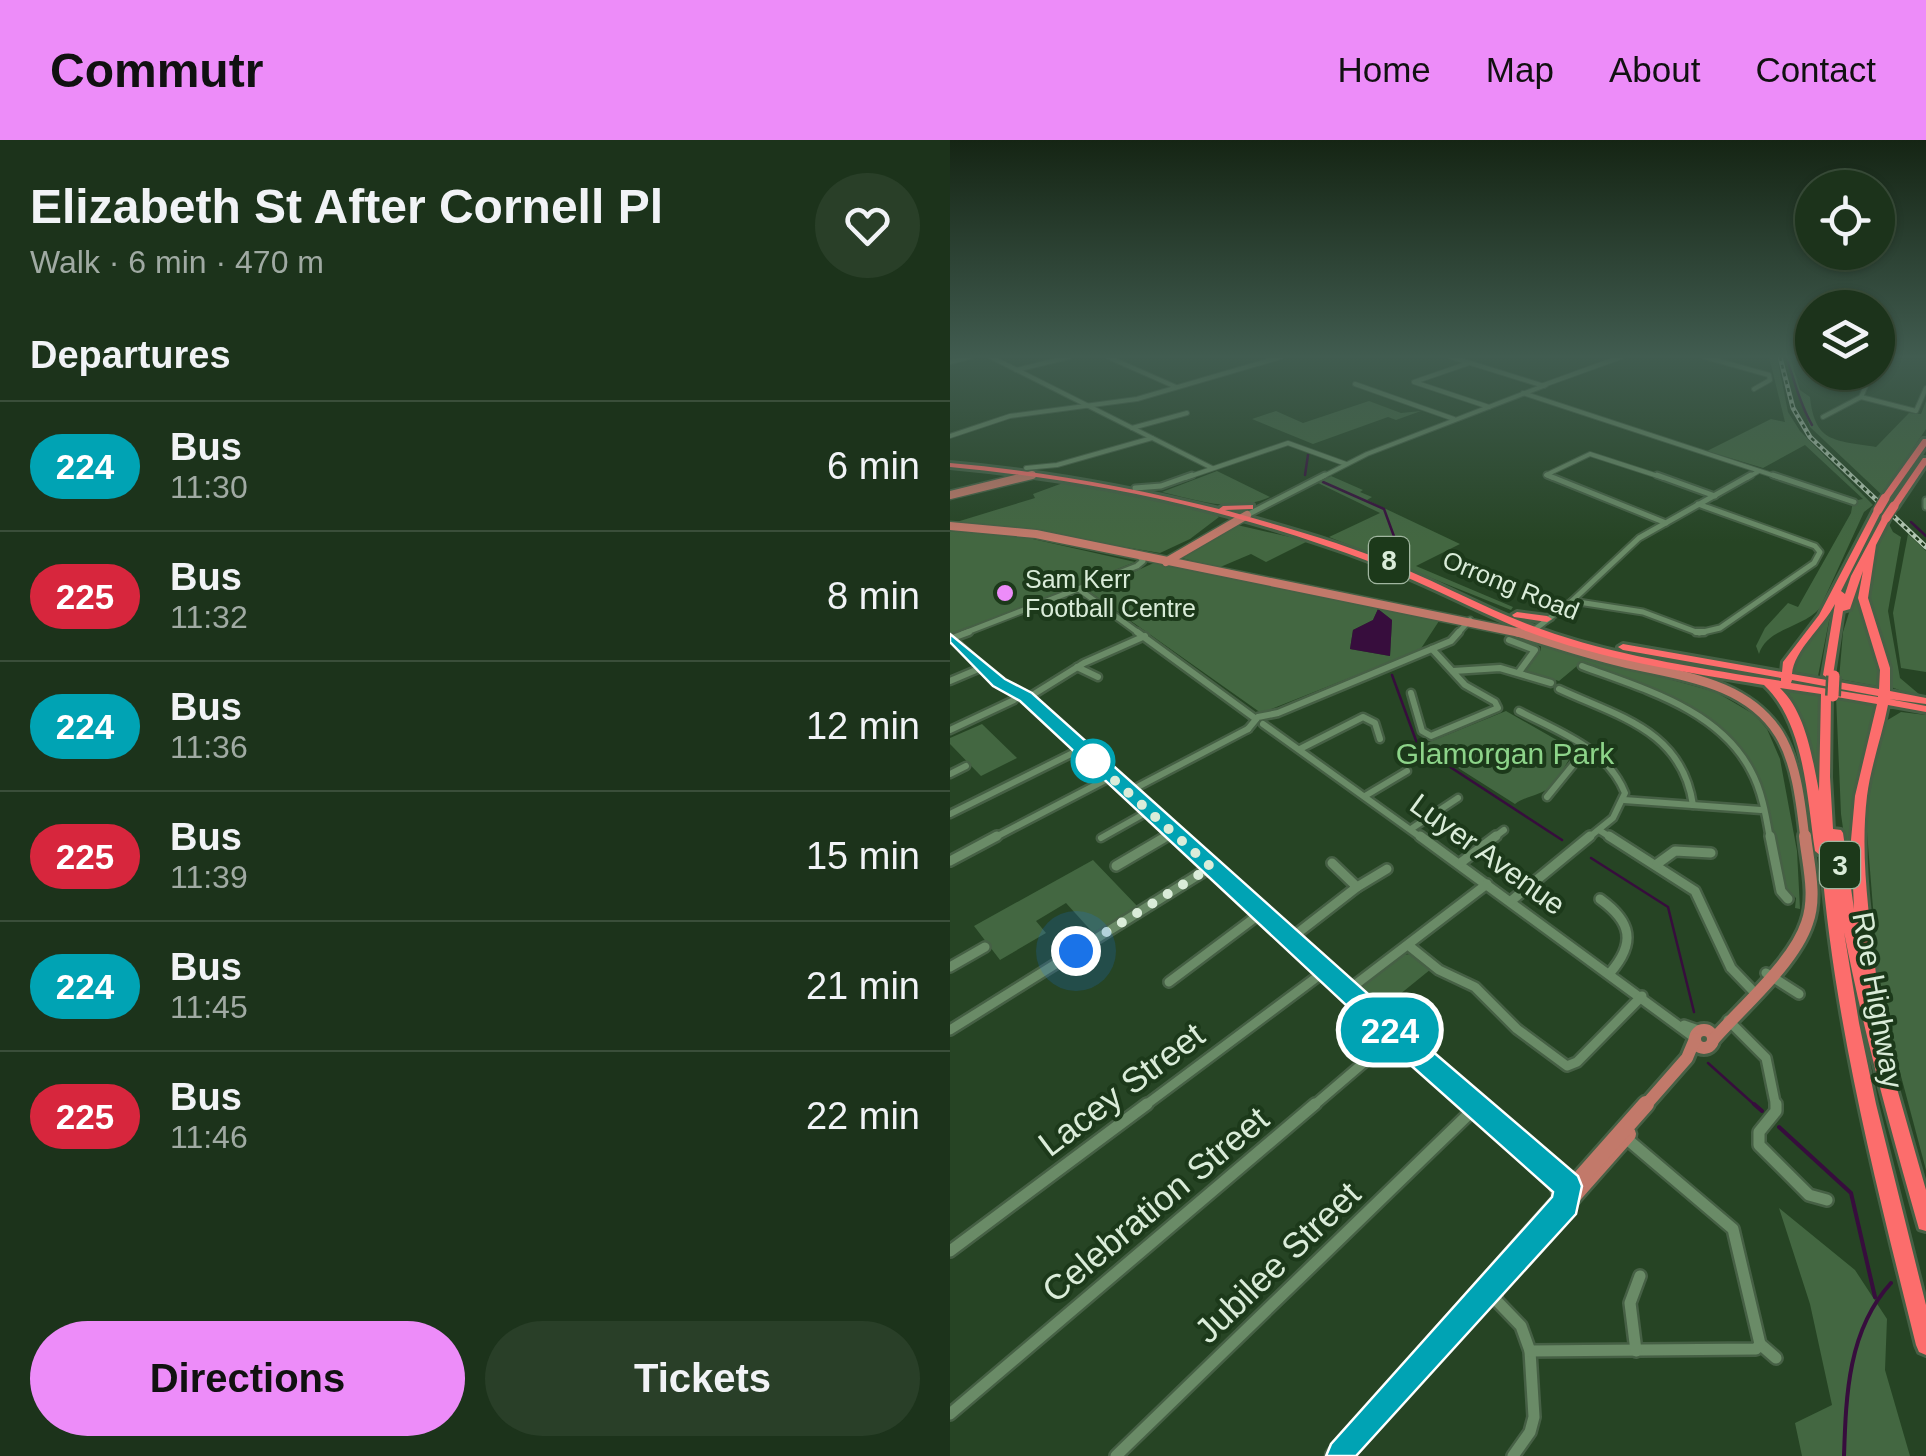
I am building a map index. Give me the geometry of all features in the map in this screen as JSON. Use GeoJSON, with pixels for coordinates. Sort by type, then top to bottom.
{"type":"FeatureCollection","features":[{"type":"Feature","properties":{"kind":"highway","name":"Roe Highway"},"geometry":{"type":"LineString","coordinates":[[1926,441],[1885,498],[1872,545],[1856,576],[1841,622],[1828,685],[1836,836],[1849,922],[1926,1222]]}},
{"type":"Feature","properties":{"kind":"highway","name":"Roe Highway"},"geometry":{"type":"LineString","coordinates":[[1926,460],[1852,559],[1835,618],[1824,782],[1834,917],[1850,1018],[1926,1345]]}},
{"type":"Feature","properties":{"kind":"highway","name":"Orrong Road"},"geometry":{"type":"LineString","coordinates":[[950,463],[1039,474],[1246,516],[1402,564],[1517,615],[1640,660],[1762,680],[1786,673]]}},
{"type":"Feature","properties":{"kind":"highway","name":"Orrong Road"},"geometry":{"type":"LineString","coordinates":[[1019,472],[1056,469],[1159,490],[1217,510]]}},
{"type":"Feature","properties":{"kind":"highway"},"geometry":{"type":"LineString","coordinates":[[1217,510],[1246,516]]}},
{"type":"Feature","properties":{"kind":"highway"},"geometry":{"type":"LineString","coordinates":[[1216,524],[1221,517],[1217,510]]}},
{"type":"Feature","properties":{"kind":"highway","name":"Orrong Road"},"geometry":{"type":"LineString","coordinates":[[1246,516],[1544,625],[1644,652],[1786,673],[1828,685]]}},
{"type":"Feature","properties":{"kind":"highway"},"geometry":{"type":"LineString","coordinates":[[1872,545],[1863,598],[1892,687],[1920,704]]}},
{"type":"Feature","properties":{"kind":"highway"},"geometry":{"type":"LineString","coordinates":[[1834,917],[1810,773],[1791,714],[1786,673],[1824,616],[1852,559]]}},
{"type":"Feature","properties":{"kind":"highway"},"geometry":{"type":"LineString","coordinates":[[1874,1031],[1859,833],[1864,770],[1885,703],[1885,668]]}},
{"type":"Feature","properties":{"kind":"highway"},"geometry":{"type":"LineString","coordinates":[[1762,680],[1776,688],[1791,714]]}},
{"type":"Feature","properties":{"kind":"highway","name":"8"},"geometry":{"type":"LineString","coordinates":[[1828,685],[1885,703],[1920,704]]}},
{"type":"Feature","properties":{"kind":"highway"},"geometry":{"type":"LineString","coordinates":[[1885,703],[1894,708],[1920,704]]}},
{"type":"Feature","properties":{"kind":"main road"},"geometry":{"type":"LineString","coordinates":[[950,495],[1019,472]]}},
{"type":"Feature","properties":{"kind":"main road"},"geometry":{"type":"LineString","coordinates":[[1166,558],[1216,524],[1246,516]]}},
{"type":"Feature","properties":{"kind":"main road"},"geometry":{"type":"LineString","coordinates":[[1166,558],[1246,516]]}},
{"type":"Feature","properties":{"kind":"main road"},"geometry":{"type":"LineString","coordinates":[[950,526],[1027,533],[1107,548],[1140,559],[1166,558],[1224,572]]}},
{"type":"Feature","properties":{"kind":"main road"},"geometry":{"type":"LineString","coordinates":[[1182,562],[1179,560],[1184,551]]}},
{"type":"Feature","properties":{"kind":"main road"},"geometry":{"type":"LineString","coordinates":[[1166,558],[1464,622],[1618,665],[1700,682],[1741,701],[1762,718],[1784,755],[1801,840],[1806,892],[1802,920],[1794,939],[1754,990],[1725,1021],[1702,1038],[1597,1164],[1566,1191],[1490,1292],[1344,1456]]}},
{"type":"Feature","properties":{"kind":"main road"},"geometry":{"type":"LineString","coordinates":[[1334,1456],[1439,1335],[1490,1292]]}},
{"type":"Feature","properties":{"kind":"street"},"geometry":{"type":"LineString","coordinates":[[951,434],[1000,418]]}},
{"type":"Feature","properties":{"kind":"street"},"geometry":{"type":"LineString","coordinates":[[1112,418],[1212,468]]}},
{"type":"Feature","properties":{"kind":"street"},"geometry":{"type":"LineString","coordinates":[[1132,428],[1167,418]]}},
{"type":"Feature","properties":{"kind":"street"},"geometry":{"type":"LineString","coordinates":[[1449,418],[1453,420]]}},
{"type":"Feature","properties":{"kind":"street"},"geometry":{"type":"LineString","coordinates":[[1246,516],[1346,464],[1457,418]]}},
{"type":"Feature","properties":{"kind":"street"},"geometry":{"type":"LineString","coordinates":[[1602,418],[1854,502]]}},
{"type":"Feature","properties":{"kind":"street"},"geometry":{"type":"LineString","coordinates":[[1056,469],[1152,438]]}},
{"type":"Feature","properties":{"kind":"street"},"geometry":{"type":"LineString","coordinates":[[1159,490],[1288,442],[1346,464]]}},
{"type":"Feature","properties":{"kind":"street"},"geometry":{"type":"LineString","coordinates":[[1666,523],[1546,474],[1590,454],[1598,455],[1714,496]]}},
{"type":"Feature","properties":{"kind":"street"},"geometry":{"type":"LineString","coordinates":[[1544,625],[1638,538],[1759,470]]}},
{"type":"Feature","properties":{"kind":"street"},"geometry":{"type":"LineString","coordinates":[[1572,602],[1643,612],[1700,633],[1727,624],[1814,563],[1820,552],[1808,543],[1698,504]]}},
{"type":"Feature","properties":{"kind":"street"},"geometry":{"type":"LineString","coordinates":[[1140,559],[1080,590],[950,640],[1080,749],[1566,1191]]}},
{"type":"Feature","properties":{"kind":"street","name":"Luyer Avenue"},"geometry":{"type":"LineString","coordinates":[[1080,590],[1702,1038]]}},
{"type":"Feature","properties":{"kind":"street"},"geometry":{"type":"LineString","coordinates":[[1128,792],[1261,720],[1452,641],[1464,622]]}},
{"type":"Feature","properties":{"kind":"street"},"geometry":{"type":"LineString","coordinates":[[950,730],[1022,700],[1076,667],[1145,636]]}},
{"type":"Feature","properties":{"kind":"street"},"geometry":{"type":"LineString","coordinates":[[1509,640],[1535,650],[1520,672]]}},
{"type":"Feature","properties":{"kind":"street"},"geometry":{"type":"LineString","coordinates":[[1411,693],[1422,732],[1431,736],[1502,706],[1464,689],[1454,671],[1432,650]]}},
{"type":"Feature","properties":{"kind":"street"},"geometry":{"type":"LineString","coordinates":[[1582,666],[1678,705],[1723,734],[1750,768],[1781,890],[1788,899]]}},
{"type":"Feature","properties":{"kind":"street"},"geometry":{"type":"LineString","coordinates":[[1076,667],[1098,677]]}},
{"type":"Feature","properties":{"kind":"street"},"geometry":{"type":"LineString","coordinates":[[950,681],[981,668]]}},
{"type":"Feature","properties":{"kind":"street"},"geometry":{"type":"LineString","coordinates":[[1454,671],[1492,668],[1520,672],[1646,732],[1672,753],[1686,772],[1693,805]]}},
{"type":"Feature","properties":{"kind":"street"},"geometry":{"type":"LineString","coordinates":[[1511,901],[1600,830],[1619,812],[1624,800],[1624,787],[1615,771],[1586,749],[1519,711]]}},
{"type":"Feature","properties":{"kind":"street"},"geometry":{"type":"LineString","coordinates":[[1300,749],[1363,717],[1374,723],[1380,740]]}},
{"type":"Feature","properties":{"kind":"street"},"geometry":{"type":"LineString","coordinates":[[950,814],[1080,749]]}},
{"type":"Feature","properties":{"kind":"street"},"geometry":{"type":"LineString","coordinates":[[1547,796],[1561,784],[1568,763],[1586,749]]}},
{"type":"Feature","properties":{"kind":"street"},"geometry":{"type":"LineString","coordinates":[[950,774],[966,766]]}},
{"type":"Feature","properties":{"kind":"street"},"geometry":{"type":"LineString","coordinates":[[1365,796],[1407,771]]}},
{"type":"Feature","properties":{"kind":"street"},"geometry":{"type":"LineString","coordinates":[[950,861],[1111,778]]}},
{"type":"Feature","properties":{"kind":"street"},"geometry":{"type":"LineString","coordinates":[[1412,829],[1458,798]]}},
{"type":"Feature","properties":{"kind":"street"},"geometry":{"type":"LineString","coordinates":[[1624,800],[1761,810]]}},
{"type":"Feature","properties":{"kind":"street"},"geometry":{"type":"LineString","coordinates":[[1101,838],[1149,812]]}},
{"type":"Feature","properties":{"kind":"street"},"geometry":{"type":"LineString","coordinates":[[1459,864],[1504,830]]}},
{"type":"Feature","properties":{"kind":"street"},"geometry":{"type":"LineString","coordinates":[[1600,830],[1657,864],[1701,898],[1722,958],[1754,990]]}},
{"type":"Feature","properties":{"kind":"street"},"geometry":{"type":"LineString","coordinates":[[1116,866],[1173,833]]}},
{"type":"Feature","properties":{"kind":"street"},"geometry":{"type":"LineString","coordinates":[[1657,864],[1675,851],[1711,853]]}},
{"type":"Feature","properties":{"kind":"street"},"geometry":{"type":"LineString","coordinates":[[1332,863],[1357,887]]}},
{"type":"Feature","properties":{"kind":"street"},"geometry":{"type":"LineString","coordinates":[[950,1030],[1211,867]]}},
{"type":"Feature","properties":{"kind":"street"},"geometry":{"type":"LineString","coordinates":[[1290,939],[1357,887],[1387,870]]}},
{"type":"Feature","properties":{"kind":"street"},"geometry":{"type":"LineString","coordinates":[[1347,991],[1487,884]]}},
{"type":"Feature","properties":{"kind":"street"},"geometry":{"type":"LineString","coordinates":[[1600,899],[1624,918],[1631,946],[1629,954],[1610,973]]}},
{"type":"Feature","properties":{"kind":"street"},"geometry":{"type":"LineString","coordinates":[[1169,982],[1261,913]]}},
{"type":"Feature","properties":{"kind":"street"},"geometry":{"type":"LineString","coordinates":[[1408,945],[1439,970],[1475,987],[1517,1029],[1567,1066],[1576,1062],[1642,996]]}},
{"type":"Feature","properties":{"kind":"street"},"geometry":{"type":"LineString","coordinates":[[950,967],[985,947]]}},
{"type":"Feature","properties":{"kind":"street","name":"Lacey Street"},"geometry":{"type":"LineString","coordinates":[[950,1251],[1325,971]]}},
{"type":"Feature","properties":{"kind":"street"},"geometry":{"type":"LineString","coordinates":[[1768,974],[1799,994]]}},
{"type":"Feature","properties":{"kind":"street"},"geometry":{"type":"LineString","coordinates":[[1725,1021],[1770,1060],[1774,1074],[1776,1110],[1758,1132],[1758,1145],[1808,1195],[1828,1200]]}},
{"type":"Feature","properties":{"kind":"street","name":"Celebration Street"},"geometry":{"type":"LineString","coordinates":[[950,1414],[1396,1036]]}},
{"type":"Feature","properties":{"kind":"street","name":"Jubilee Street"},"geometry":{"type":"LineString","coordinates":[[1116,1456],[1476,1107]]}},
{"type":"Feature","properties":{"kind":"street"},"geometry":{"type":"LineString","coordinates":[[1622,1136],[1733,1229],[1760,1344],[1776,1358]]}},
{"type":"Feature","properties":{"kind":"street"},"geometry":{"type":"LineString","coordinates":[[1636,1351],[1629,1303],[1630,1289],[1640,1276]]}},
{"type":"Feature","properties":{"kind":"street"},"geometry":{"type":"LineString","coordinates":[[1490,1292],[1521,1326],[1530,1352],[1534,1416],[1530,1432],[1513,1456]]}},
{"type":"Feature","properties":{"kind":"street"},"geometry":{"type":"LineString","coordinates":[[1530,1352],[1756,1349],[1760,1344]]}},
{"type":"Feature","properties":{"kind":"green space"},"geometry":{"type":"Polygon","coordinates":[[[1293,418],[1303,423],[1317,418],[1384,418],[1313,444],[1252,419],[1293,418]]]}},
{"type":"Feature","properties":{"kind":"green space"},"geometry":{"type":"Polygon","coordinates":[[[1784,418],[1792,418],[1873,505],[1864,512],[1820,608],[1777,633],[1759,654],[1756,646],[1765,628],[1788,603],[1798,607],[1851,513],[1853,501],[1863,499],[1805,445],[1763,468],[1707,451],[1771,419],[1785,422],[1784,418]]]}},
{"type":"Feature","properties":{"kind":"green space"},"geometry":{"type":"Polygon","coordinates":[[[1807,418],[1815,418],[1829,437],[1876,447],[1904,418],[1926,418],[1926,429],[1882,495],[1810,427],[1807,418]]]}},
{"type":"Feature","properties":{"kind":"green space"},"geometry":{"type":"Polygon","coordinates":[[[1217,471],[1270,497],[1229,505],[1162,492],[1217,471]]]}},
{"type":"Feature","properties":{"kind":"green space"},"geometry":{"type":"Polygon","coordinates":[[[1331,476],[1363,490],[1360,492],[1372,497],[1367,500],[1460,544],[1416,566],[1513,607],[1511,610],[1329,537],[1380,513],[1318,483],[1331,476]]]}},
{"type":"Feature","properties":{"kind":"green space"},"geometry":{"type":"Polygon","coordinates":[[[1071,480],[1219,517],[1190,539],[1160,553],[1042,533],[950,524],[1035,498],[1033,494],[1071,480]]]}},
{"type":"Feature","properties":{"kind":"green space"},"geometry":{"type":"Polygon","coordinates":[[[1886,518],[1893,532],[1901,537],[1888,611],[1900,678],[1926,700],[1891,687],[1874,646],[1868,581],[1877,538],[1886,518]]]}},
{"type":"Feature","properties":{"kind":"green space"},"geometry":{"type":"Polygon","coordinates":[[[1237,525],[1308,541],[1266,562],[1251,554],[1218,568],[1182,558],[1237,525]]]}},
{"type":"Feature","properties":{"kind":"green space","name":"Sam Kerr Football Centre"},"geometry":{"type":"Polygon","coordinates":[[[950,531],[1024,537],[1135,562],[950,636],[950,531]]]}},
{"type":"Feature","properties":{"kind":"green space"},"geometry":{"type":"Polygon","coordinates":[[[1908,534],[1926,551],[1926,672],[1901,668],[1893,613],[1908,534]]]}},
{"type":"Feature","properties":{"kind":"green space"},"geometry":{"type":"Polygon","coordinates":[[[1158,561],[1441,618],[1420,650],[1261,713],[1090,592],[1158,561]],[[1378,609],[1373,620],[1353,630],[1350,649],[1390,656],[1392,620],[1378,609]]]}},
{"type":"Feature","properties":{"kind":"green space"},"geometry":{"type":"Polygon","coordinates":[[[1860,577],[1882,687],[1839,679],[1843,632],[1860,577]]]}},
{"type":"Feature","properties":{"kind":"green space"},"geometry":{"type":"Polygon","coordinates":[[[1833,601],[1818,676],[1790,671],[1823,619],[1833,601]]]}},
{"type":"Feature","properties":{"kind":"green space"},"geometry":{"type":"Polygon","coordinates":[[[1541,644],[1716,692],[1755,715],[1767,729],[1780,759],[1797,851],[1800,909],[1795,908],[1796,898],[1786,890],[1754,775],[1730,739],[1676,700],[1583,661],[1559,681],[1527,672],[1525,669],[1541,650],[1541,644]]]}},
{"type":"Feature","properties":{"kind":"green space"},"geometry":{"type":"Polygon","coordinates":[[[1788,690],[1819,694],[1825,846],[1795,712],[1788,690]]]}},
{"type":"Feature","properties":{"kind":"green space"},"geometry":{"type":"Polygon","coordinates":[[[1836,696],[1880,705],[1857,792],[1855,915],[1841,814],[1836,696]]]}},
{"type":"Feature","properties":{"kind":"green space","name":"Glamorgan Park"},"geometry":{"type":"Polygon","coordinates":[[[1506,711],[1576,751],[1553,785],[1515,804],[1422,745],[1506,711]]]}},
{"type":"Feature","properties":{"kind":"green space"},"geometry":{"type":"Polygon","coordinates":[[[1901,712],[1926,715],[1926,1170],[1880,997],[1866,819],[1868,779],[1886,721],[1901,712]]]}},
{"type":"Feature","properties":{"kind":"green space"},"geometry":{"type":"Polygon","coordinates":[[[982,724],[1017,758],[981,776],[950,744],[950,738],[982,724]]]}},
{"type":"Feature","properties":{"kind":"green space"},"geometry":{"type":"Polygon","coordinates":[[[1093,860],[1139,908],[1095,935],[1066,903],[1036,921],[1046,933],[1000,960],[974,926],[1093,860]]]}},
{"type":"Feature","properties":{"kind":"green space"},"geometry":{"type":"Polygon","coordinates":[[[1411,954],[1431,969],[1378,1012],[1361,997],[1362,985],[1402,955],[1411,954]]]}},
{"type":"Feature","properties":{"kind":"green space"},"geometry":{"type":"Polygon","coordinates":[[[1779,1208],[1855,1270],[1887,1319],[1885,1370],[1910,1456],[1802,1456],[1795,1423],[1832,1405],[1810,1304],[1779,1208]]]}},
{"type":"Feature","properties":{"kind":"shaded area"},"geometry":{"type":"Polygon","coordinates":[[[1378,609],[1392,620],[1390,656],[1350,649],[1353,630],[1373,620],[1378,609]]]}},
{"type":"Feature","properties":{"kind":"waterway"},"geometry":{"type":"LineString","coordinates":[[1809,418],[1812,425]]}},
{"type":"Feature","properties":{"kind":"waterway"},"geometry":{"type":"LineString","coordinates":[[1305,475],[1308,455]]}},
{"type":"Feature","properties":{"kind":"waterway"},"geometry":{"type":"LineString","coordinates":[[1323,482],[1384,509],[1395,539]]}},
{"type":"Feature","properties":{"kind":"waterway"},"geometry":{"type":"LineString","coordinates":[[1911,522],[1926,536]]}},
{"type":"Feature","properties":{"kind":"waterway"},"geometry":{"type":"LineString","coordinates":[[1392,675],[1418,746],[1562,840]]}},
{"type":"Feature","properties":{"kind":"waterway"},"geometry":{"type":"LineString","coordinates":[[1591,858],[1668,907],[1694,1012]]}},
{"type":"Feature","properties":{"kind":"waterway"},"geometry":{"type":"LineString","coordinates":[[1708,1063],[1757,1107]]}},
{"type":"Feature","properties":{"kind":"waterway"},"geometry":{"type":"LineString","coordinates":[[1754,1104],[1762,1111]]}},
{"type":"Feature","properties":{"kind":"waterway"},"geometry":{"type":"LineString","coordinates":[[1779,1127],[1851,1193],[1875,1297]]}},
{"type":"Feature","properties":{"kind":"waterway"},"geometry":{"type":"LineString","coordinates":[[1844,1456],[1852,1364],[1866,1321],[1891,1283]]}},
{"type":"Feature","properties":{"kind":"railway"},"geometry":{"type":"LineString","coordinates":[[1799,418],[1810,437],[1926,547]]}},
{"type":"Feature","properties":{"kind":"bus line","name":"224"},"geometry":{"type":"LineString","coordinates":[[950,639],[999,682],[1026,697],[1111,778],[1568,1186],[1566,1204],[1344,1456]]}},
{"type":"Feature","properties":{"kind":"place","name":"Sam Kerr Football Centre"},"geometry":{"type":"Point","coordinates":[1005,593]}},
{"type":"Feature","properties":{"kind":"route"},"geometry":{"type":"LineString","coordinates":[[1076,951],[1211,867],[1093,761]]}}]}
